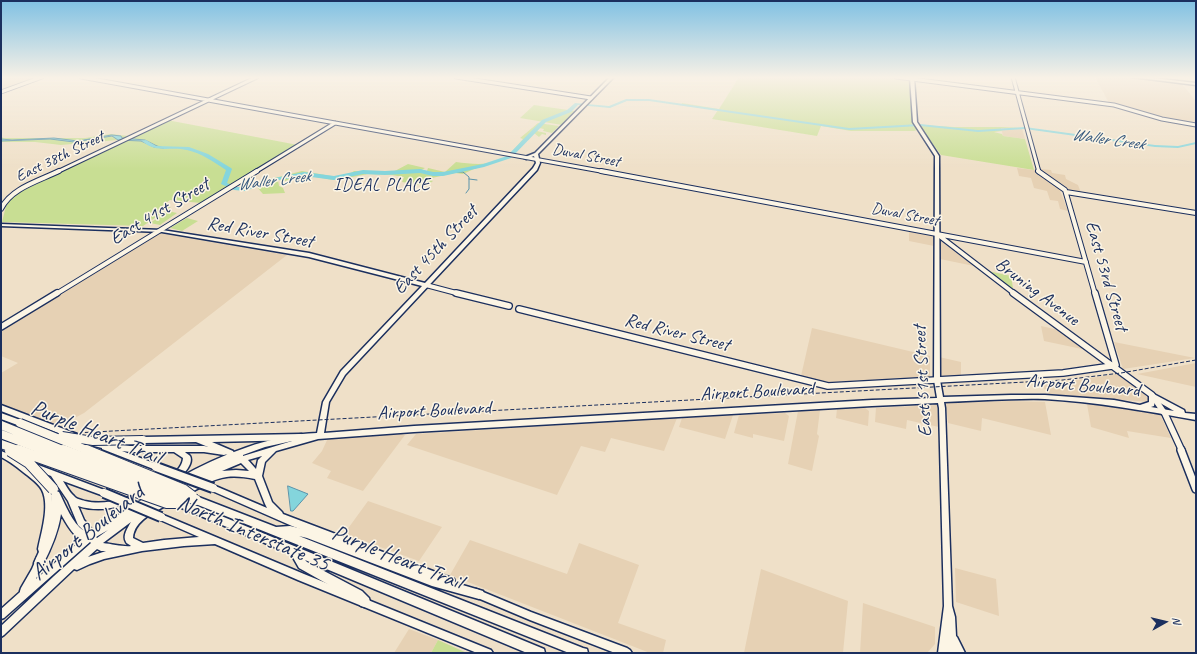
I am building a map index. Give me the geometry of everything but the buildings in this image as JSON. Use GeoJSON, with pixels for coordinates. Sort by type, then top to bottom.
{"type":"FeatureCollection","features":[{"type":"Feature","properties":{"kind":"highway","name":"Purple Heart Trail"},"geometry":{"type":"LineString","coordinates":[[1,416],[112,459],[184,490],[196,500]]}},
{"type":"Feature","properties":{"kind":"highway"},"geometry":{"type":"LineString","coordinates":[[20,423],[80,440],[301,437]]}},
{"type":"Feature","properties":{"kind":"highway","name":"Purple Heart Trail"},"geometry":{"type":"LineString","coordinates":[[1,425],[65,451],[196,500],[583,653]]}},
{"type":"Feature","properties":{"kind":"highway","name":"Purple Heart Trail"},"geometry":{"type":"LineString","coordinates":[[1,434],[182,504],[540,653]]}},
{"type":"Feature","properties":{"kind":"highway"},"geometry":{"type":"LineString","coordinates":[[195,439],[237,456]]}},
{"type":"Feature","properties":{"kind":"highway","name":"Purple Heart Trail"},"geometry":{"type":"LineString","coordinates":[[1,445],[167,503],[182,504]]}},
{"type":"Feature","properties":{"kind":"highway"},"geometry":{"type":"LineString","coordinates":[[1,445],[28,463],[54,492],[79,533],[93,540]]}},
{"type":"Feature","properties":{"kind":"highway"},"geometry":{"type":"LineString","coordinates":[[39,563],[56,524],[57,507],[54,492]]}},
{"type":"Feature","properties":{"kind":"highway"},"geometry":{"type":"LineString","coordinates":[[274,531],[290,530],[307,534],[432,582],[479,594]]}},
{"type":"Feature","properties":{"kind":"highway"},"geometry":{"type":"LineString","coordinates":[[295,552],[303,565],[358,595],[365,602]]}},
{"type":"Feature","properties":{"kind":"main road"},"geometry":{"type":"LineString","coordinates":[[526,158],[536,157],[582,108]]}},
{"type":"Feature","properties":{"kind":"main road","name":"East 51st Street"},"geometry":{"type":"LineString","coordinates":[[915,108],[917,126],[937,155],[937,380],[942,400],[948,606],[950,612],[953,653]]}},
{"type":"Feature","properties":{"kind":"main road"},"geometry":{"type":"LineString","coordinates":[[536,157],[536,167]]}},
{"type":"Feature","properties":{"kind":"main road","name":"East 45th Street"},"geometry":{"type":"LineString","coordinates":[[320,436],[326,402],[339,378],[536,167],[544,161]]}},
{"type":"Feature","properties":{"kind":"main road","name":"Red River Street"},"geometry":{"type":"LineString","coordinates":[[1,225],[158,231],[304,255],[426,285]]}},
{"type":"Feature","properties":{"kind":"main road"},"geometry":{"type":"LineString","coordinates":[[1138,407],[1152,404],[1152,395],[1193,417]]}},
{"type":"Feature","properties":{"kind":"main road","name":"Airport Boulevard"},"geometry":{"type":"LineString","coordinates":[[2,614],[138,505],[209,466],[301,437],[407,429],[942,400],[1045,398],[1138,407],[1193,417]]}},
{"type":"Feature","properties":{"kind":"main road","name":"North Interstate 35"},"geometry":{"type":"LineString","coordinates":[[1,408],[213,488],[281,517],[373,551],[530,616],[627,653]]}},
{"type":"Feature","properties":{"kind":"main road","name":"Airport Boulevard"},"geometry":{"type":"LineString","coordinates":[[237,456],[276,448],[320,436]]}},
{"type":"Feature","properties":{"kind":"main road"},"geometry":{"type":"LineString","coordinates":[[97,444],[130,449],[204,449],[237,456],[258,476],[269,504],[281,517]]}},
{"type":"Feature","properties":{"kind":"main road"},"geometry":{"type":"LineString","coordinates":[[258,476],[262,460],[276,448]]}},
{"type":"Feature","properties":{"kind":"main road"},"geometry":{"type":"LineString","coordinates":[[70,499],[87,506],[101,507],[129,501],[154,490],[172,479],[186,465],[186,457],[176,450]]}},
{"type":"Feature","properties":{"kind":"main road","name":"North Interstate 35"},"geometry":{"type":"LineString","coordinates":[[1,454],[104,493],[488,653]]}},
{"type":"Feature","properties":{"kind":"main road"},"geometry":{"type":"LineString","coordinates":[[2,614],[19,598],[29,583],[39,563],[48,518],[47,493],[44,486],[12,459]]}},
{"type":"Feature","properties":{"kind":"main road"},"geometry":{"type":"LineString","coordinates":[[143,548],[129,540],[130,532],[140,518],[222,473],[236,471],[258,476]]}},
{"type":"Feature","properties":{"kind":"main road"},"geometry":{"type":"LineString","coordinates":[[54,474],[93,540],[109,549],[143,548]]}},
{"type":"Feature","properties":{"kind":"main road","name":"Airport Boulevard"},"geometry":{"type":"LineString","coordinates":[[1,632],[56,580],[93,540]]}},
{"type":"Feature","properties":{"kind":"main road"},"geometry":{"type":"LineString","coordinates":[[56,580],[80,563],[92,558],[183,542],[219,541]]}},
{"type":"Feature","properties":{"kind":"main road","name":"East 51st Street"},"geometry":{"type":"LineString","coordinates":[[943,653],[946,611],[948,606]]}},
{"type":"Feature","properties":{"kind":"main road"},"geometry":{"type":"LineString","coordinates":[[950,627],[960,653]]}},
{"type":"Feature","properties":{"kind":"street","name":"East 38th Street"},"geometry":{"type":"LineString","coordinates":[[1,209],[6,199],[18,190],[192,108]]}},
{"type":"Feature","properties":{"kind":"street","name":"Duval Street"},"geometry":{"type":"LineString","coordinates":[[250,108],[526,158]]}},
{"type":"Feature","properties":{"kind":"street"},"geometry":{"type":"LineString","coordinates":[[1021,108],[1038,171],[1062,186],[1066,192],[1196,213]]}},
{"type":"Feature","properties":{"kind":"street"},"geometry":{"type":"LineString","coordinates":[[1123,108],[1162,119],[1196,124]]}},
{"type":"Feature","properties":{"kind":"street","name":"East 41st Street"},"geometry":{"type":"LineString","coordinates":[[1,327],[335,123]]}},
{"type":"Feature","properties":{"kind":"street","name":"Duval Street"},"geometry":{"type":"LineString","coordinates":[[536,157],[544,161],[1086,262]]}},
{"type":"Feature","properties":{"kind":"street","name":"East 53rd Street"},"geometry":{"type":"LineString","coordinates":[[1066,192],[1116,364],[1112,366]]}},
{"type":"Feature","properties":{"kind":"street","name":"Bruning Avenue"},"geometry":{"type":"LineString","coordinates":[[937,234],[957,251],[1152,395]]}},
{"type":"Feature","properties":{"kind":"street","name":"Red River Street"},"geometry":{"type":"LineString","coordinates":[[426,285],[509,306]]}},
{"type":"Feature","properties":{"kind":"street","name":"Red River Street"},"geometry":{"type":"LineString","coordinates":[[519,308],[828,386],[1063,374],[1112,366]]}},
{"type":"Feature","properties":{"kind":"street"},"geometry":{"type":"LineString","coordinates":[[1152,395],[1162,411],[1182,452],[1196,489]]}},
{"type":"Feature","properties":{"kind":"shaded area"},"geometry":{"type":"Polygon","coordinates":[[[1125,108],[1196,108],[1196,123],[1154,116],[1125,108]]]}},
{"type":"Feature","properties":{"kind":"shaded area"},"geometry":{"type":"Polygon","coordinates":[[[1001,128],[1022,128],[1025,139],[1003,136],[1001,128]]]}},
{"type":"Feature","properties":{"kind":"shaded area"},"geometry":{"type":"Polygon","coordinates":[[[1017,168],[1034,170],[1041,177],[1059,188],[1068,211],[1060,209],[1058,201],[1050,200],[1047,191],[1034,188],[1031,178],[1019,176],[1017,168]]]}},
{"type":"Feature","properties":{"kind":"shaded area"},"geometry":{"type":"Polygon","coordinates":[[[1040,169],[1051,170],[1052,173],[1065,175],[1066,179],[1078,185],[1081,193],[1070,191],[1063,185],[1045,175],[1040,169]]]}},
{"type":"Feature","properties":{"kind":"shaded area"},"geometry":{"type":"Polygon","coordinates":[[[909,230],[934,236],[934,246],[909,241],[909,230]]]}},
{"type":"Feature","properties":{"kind":"shaded area"},"geometry":{"type":"Polygon","coordinates":[[[158,233],[287,255],[84,413],[69,421],[52,424],[1,406],[1,373],[18,363],[1,356],[1,330],[158,233]]]}},
{"type":"Feature","properties":{"kind":"shaded area"},"geometry":{"type":"Polygon","coordinates":[[[939,241],[941,241],[974,266],[940,259],[939,241]]]}},
{"type":"Feature","properties":{"kind":"shaded area"},"geometry":{"type":"Polygon","coordinates":[[[1041,326],[1059,330],[1082,349],[1044,341],[1041,326]]]}},
{"type":"Feature","properties":{"kind":"shaded area"},"geometry":{"type":"Polygon","coordinates":[[[812,328],[930,356],[930,377],[829,382],[801,376],[812,328]]]}},
{"type":"Feature","properties":{"kind":"shaded area"},"geometry":{"type":"Polygon","coordinates":[[[1114,342],[1195,358],[1123,369],[1114,342]]]}},
{"type":"Feature","properties":{"kind":"shaded area"},"geometry":{"type":"Polygon","coordinates":[[[939,357],[961,362],[961,377],[940,376],[939,357]]]}},
{"type":"Feature","properties":{"kind":"shaded area"},"geometry":{"type":"Polygon","coordinates":[[[1196,363],[1196,387],[1137,374],[1196,363]]]}},
{"type":"Feature","properties":{"kind":"shaded area"},"geometry":{"type":"Polygon","coordinates":[[[1117,374],[1145,395],[1150,400],[1149,402],[1048,394],[1040,383],[1078,380],[1117,374]]]}},
{"type":"Feature","properties":{"kind":"shaded area"},"geometry":{"type":"Polygon","coordinates":[[[1010,401],[1045,402],[1051,435],[982,418],[981,431],[948,423],[946,403],[1010,401]]]}},
{"type":"Feature","properties":{"kind":"shaded area"},"geometry":{"type":"Polygon","coordinates":[[[1087,404],[1160,414],[1171,438],[1127,431],[1129,438],[1091,427],[1087,404]]]}},
{"type":"Feature","properties":{"kind":"shaded area"},"geometry":{"type":"Polygon","coordinates":[[[937,405],[939,427],[907,420],[906,429],[875,422],[876,408],[937,405]]]}},
{"type":"Feature","properties":{"kind":"shaded area"},"geometry":{"type":"Polygon","coordinates":[[[865,408],[869,411],[868,426],[836,418],[837,409],[865,408]]]}},
{"type":"Feature","properties":{"kind":"shaded area"},"geometry":{"type":"Polygon","coordinates":[[[820,410],[817,434],[819,436],[812,471],[788,464],[798,411],[820,410]]]}},
{"type":"Feature","properties":{"kind":"shaded area"},"geometry":{"type":"Polygon","coordinates":[[[785,413],[789,416],[784,441],[753,434],[753,438],[734,433],[739,415],[785,413]]]}},
{"type":"Feature","properties":{"kind":"shaded area"},"geometry":{"type":"Polygon","coordinates":[[[733,415],[725,439],[679,427],[682,418],[733,415]]]}},
{"type":"Feature","properties":{"kind":"shaded area"},"geometry":{"type":"Polygon","coordinates":[[[677,418],[664,451],[611,438],[605,452],[581,446],[557,495],[407,445],[416,434],[677,418]]]}},
{"type":"Feature","properties":{"kind":"shaded area"},"geometry":{"type":"Polygon","coordinates":[[[405,435],[363,491],[327,478],[331,471],[312,463],[322,451],[328,438],[405,435]]]}},
{"type":"Feature","properties":{"kind":"shaded area"},"geometry":{"type":"Polygon","coordinates":[[[368,501],[442,527],[419,561],[344,534],[368,501]]]}},
{"type":"Feature","properties":{"kind":"shaded area"},"geometry":{"type":"Polygon","coordinates":[[[470,540],[567,574],[579,543],[639,565],[618,623],[666,640],[663,653],[650,653],[450,575],[470,540]]]}},
{"type":"Feature","properties":{"kind":"shaded area"},"geometry":{"type":"Polygon","coordinates":[[[955,568],[996,579],[999,616],[956,602],[955,568]]]}},
{"type":"Feature","properties":{"kind":"shaded area"},"geometry":{"type":"Polygon","coordinates":[[[761,569],[848,601],[843,653],[744,653],[761,569]]]}},
{"type":"Feature","properties":{"kind":"shaded area"},"geometry":{"type":"Polygon","coordinates":[[[863,603],[935,627],[935,644],[927,653],[860,653],[863,603]]]}},
{"type":"Feature","properties":{"kind":"shaded area"},"geometry":{"type":"Polygon","coordinates":[[[409,629],[438,640],[431,653],[394,653],[409,629]]]}},
{"type":"Feature","properties":{"kind":"green space"},"geometry":{"type":"Polygon","coordinates":[[[531,108],[551,108],[575,111],[562,125],[520,118],[531,108]]]}},
{"type":"Feature","properties":{"kind":"green space"},"geometry":{"type":"Polygon","coordinates":[[[700,108],[719,109],[720,108],[916,108],[918,127],[915,126],[917,130],[914,131],[851,131],[821,126],[817,136],[712,119],[718,110],[700,108]]]}},
{"type":"Feature","properties":{"kind":"green space"},"geometry":{"type":"Polygon","coordinates":[[[167,120],[298,145],[201,203],[170,200],[157,210],[165,207],[171,207],[143,226],[2,222],[8,198],[167,120]]]}},
{"type":"Feature","properties":{"kind":"green space"},"geometry":{"type":"Polygon","coordinates":[[[538,123],[559,126],[552,133],[543,131],[544,129],[539,128],[537,131],[546,133],[546,135],[542,134],[539,137],[534,133],[514,154],[511,153],[523,139],[520,138],[538,123]]]}},
{"type":"Feature","properties":{"kind":"green space"},"geometry":{"type":"Polygon","coordinates":[[[919,125],[955,127],[1022,127],[1001,128],[1002,131],[994,132],[1002,134],[1003,136],[1025,139],[1034,170],[941,155],[919,125]]]}},
{"type":"Feature","properties":{"kind":"green space"},"geometry":{"type":"Polygon","coordinates":[[[111,134],[128,136],[118,140],[61,145],[35,142],[1,142],[1,137],[85,138],[111,134]]]}},
{"type":"Feature","properties":{"kind":"green space"},"geometry":{"type":"Polygon","coordinates":[[[507,156],[512,157],[463,174],[455,173],[427,179],[433,181],[426,186],[402,182],[404,177],[392,175],[368,174],[342,179],[354,171],[393,172],[408,164],[425,168],[418,172],[426,174],[428,168],[445,172],[456,162],[482,164],[495,162],[507,156]]]}},
{"type":"Feature","properties":{"kind":"green space"},"geometry":{"type":"Polygon","coordinates":[[[302,171],[337,177],[333,180],[310,176],[303,181],[292,179],[285,181],[278,180],[279,186],[283,188],[285,193],[263,194],[256,186],[267,180],[302,171]]]}},
{"type":"Feature","properties":{"kind":"green space"},"geometry":{"type":"Polygon","coordinates":[[[168,211],[177,213],[160,225],[150,223],[168,211]]]}},
{"type":"Feature","properties":{"kind":"green space"},"geometry":{"type":"Polygon","coordinates":[[[187,218],[198,221],[182,231],[170,228],[187,218]]]}},
{"type":"Feature","properties":{"kind":"green space"},"geometry":{"type":"Polygon","coordinates":[[[988,271],[1011,276],[1013,288],[1010,288],[988,271]]]}},
{"type":"Feature","properties":{"kind":"green space"},"geometry":{"type":"Polygon","coordinates":[[[438,640],[467,653],[431,653],[438,640]]]}},
{"type":"Feature","properties":{"kind":"water"},"geometry":{"type":"Polygon","coordinates":[[[112,135],[121,136],[122,138],[145,140],[164,148],[154,147],[141,141],[118,140],[112,136],[74,142],[50,139],[1,141],[1,139],[12,140],[54,138],[78,141],[112,135]]]}},
{"type":"Feature","properties":{"kind":"water"},"geometry":{"type":"Polygon","coordinates":[[[288,486],[308,494],[293,511],[291,511],[288,486]]]}},
{"type":"Feature","properties":{"kind":"waterway","name":"Waller Creek"},"geometry":{"type":"LineString","coordinates":[[144,141],[155,147],[187,148],[206,155],[229,169],[224,184],[236,189],[245,189],[272,180],[304,174],[334,178],[363,172],[385,173],[420,171],[433,174],[443,174],[484,165],[509,157],[544,121],[569,111],[573,108]]}},
{"type":"Feature","properties":{"kind":"waterway","name":"Waller Creek"},"geometry":{"type":"LineString","coordinates":[[701,108],[849,129],[920,125],[978,131],[1025,128],[1155,146],[1178,147],[1196,143]]}},
{"type":"Feature","properties":{"kind":"waterway","name":"Waller Creek"},"geometry":{"type":"LineString","coordinates":[[452,172],[463,172],[469,177],[469,179]]}},
{"type":"Feature","properties":{"kind":"waterway"},"geometry":{"type":"LineString","coordinates":[[466,193],[469,189],[469,179]]}},
{"type":"Feature","properties":{"kind":"waterway"},"geometry":{"type":"LineString","coordinates":[[469,179],[477,180]]}},
{"type":"Feature","properties":{"kind":"railway"},"geometry":{"type":"LineString","coordinates":[[1,437],[1063,380],[1121,373],[1196,360]]}},
{"type":"Feature","properties":{"kind":"district","name":"IDEAL PLACE"},"geometry":{"type":"Point","coordinates":[382,186]}}]}
